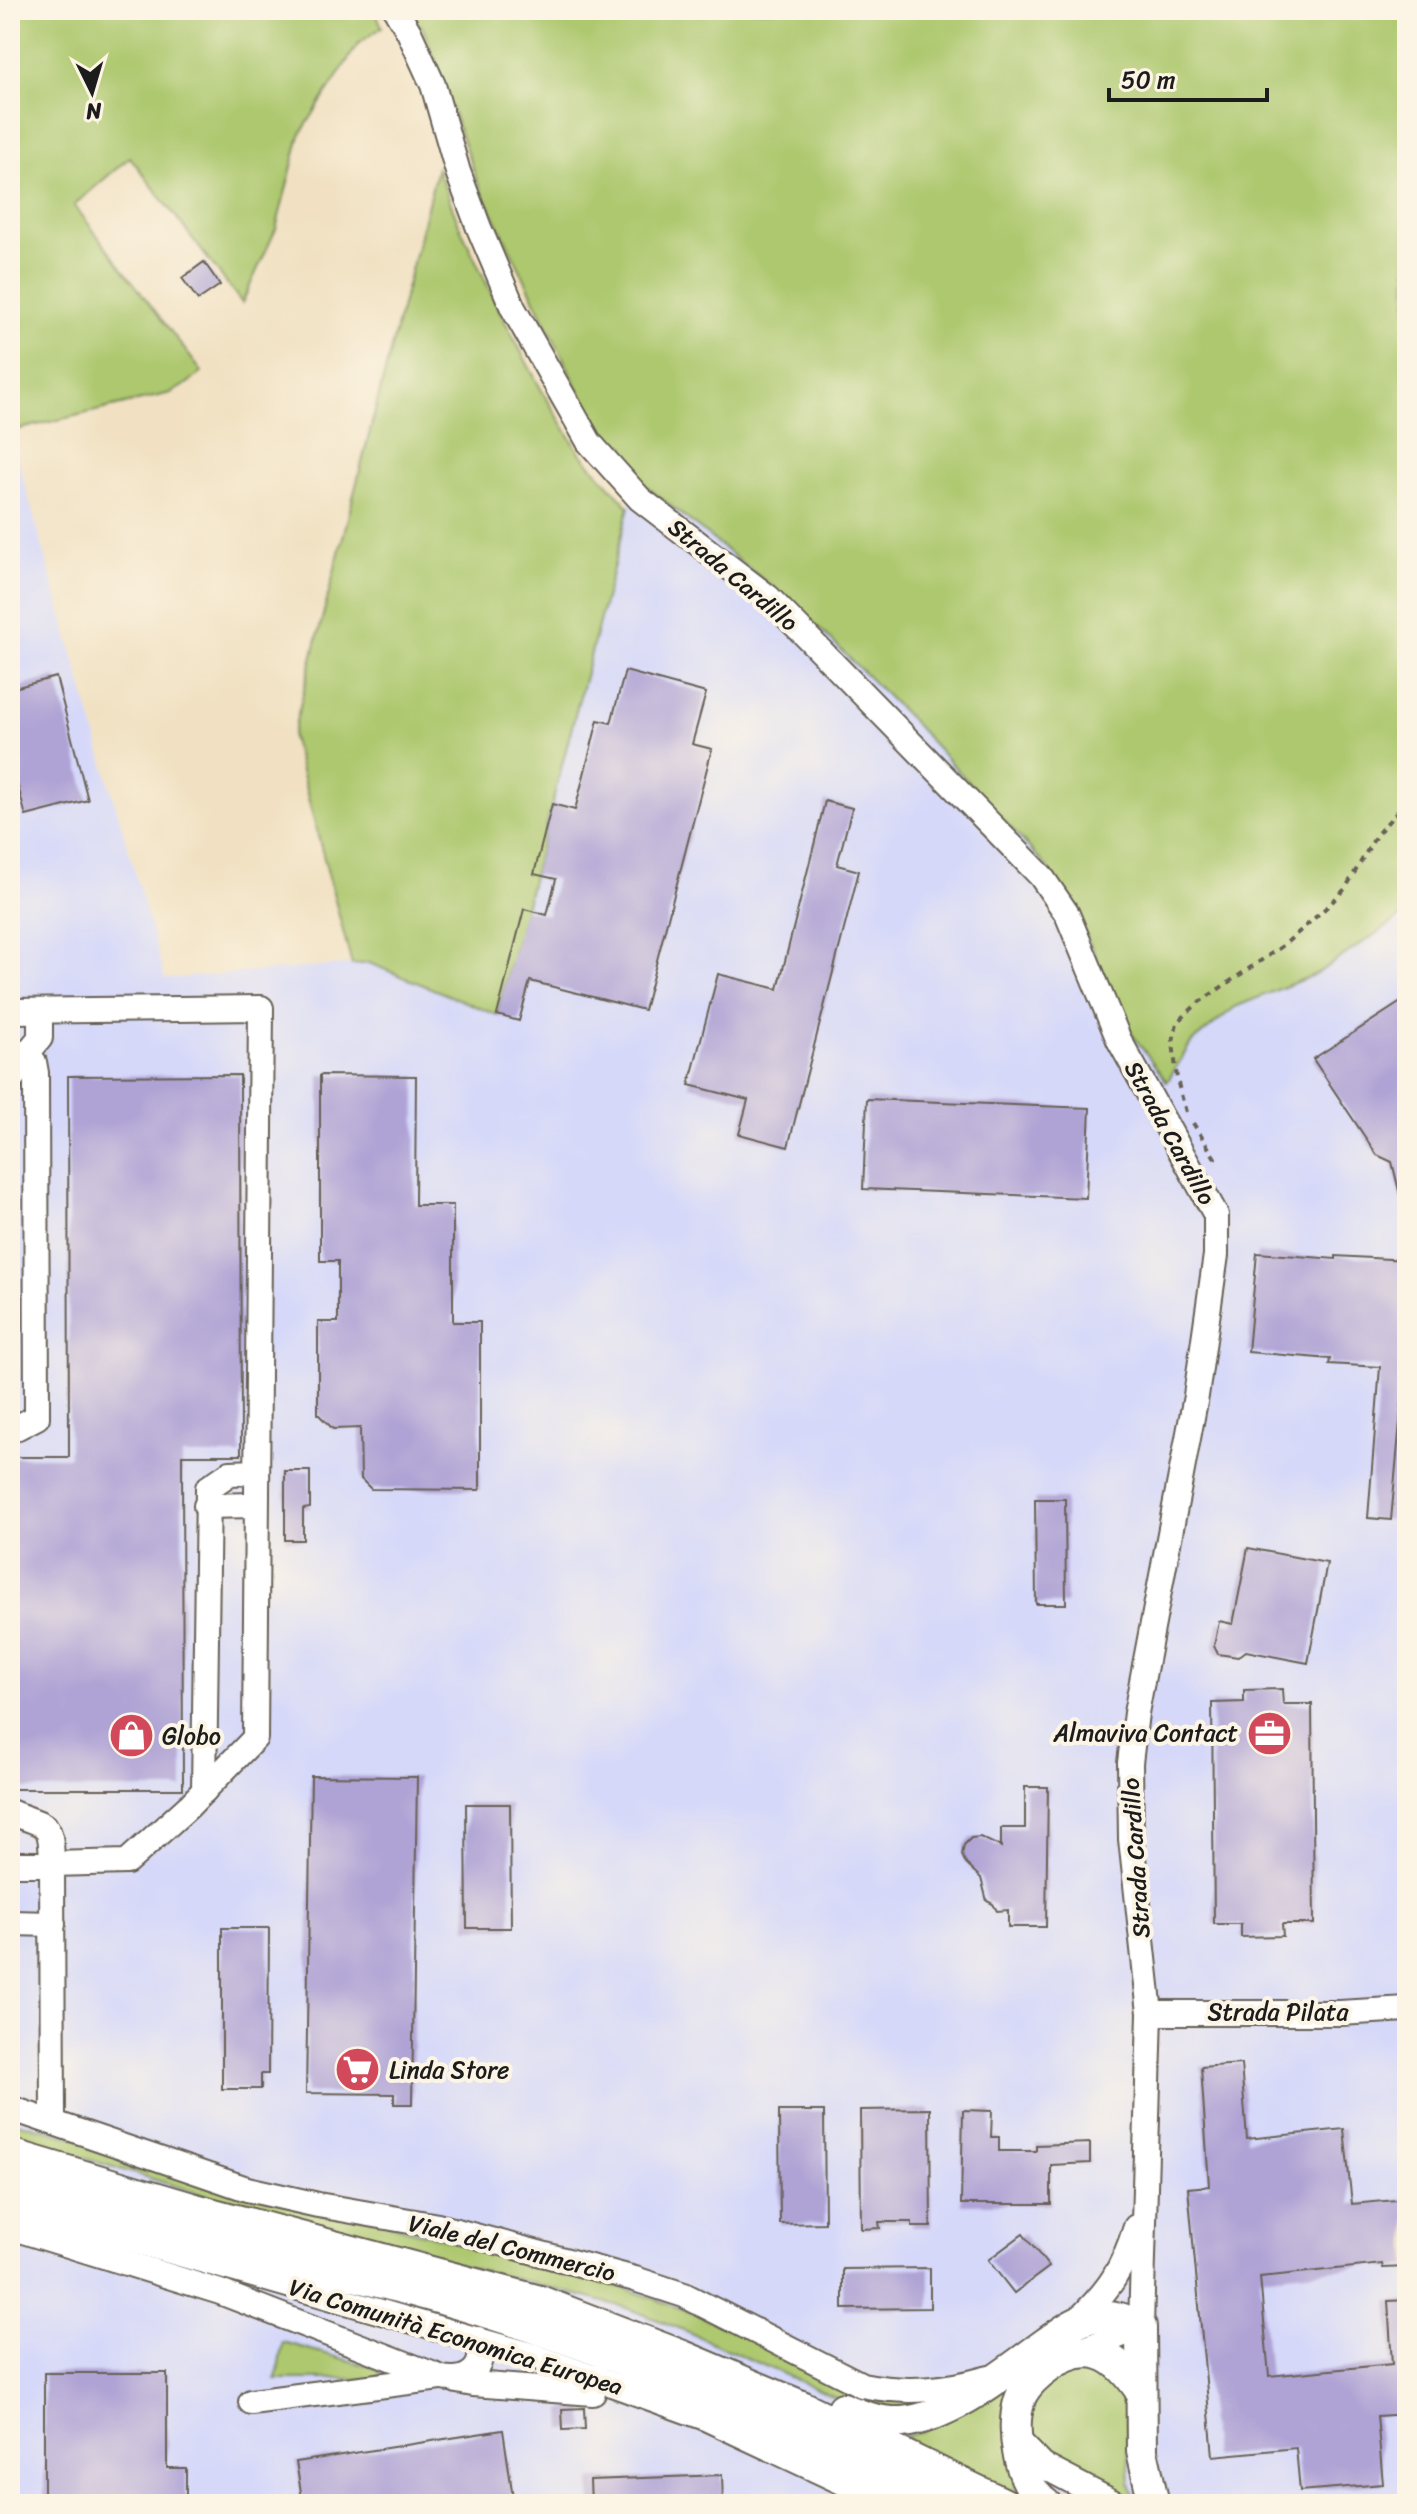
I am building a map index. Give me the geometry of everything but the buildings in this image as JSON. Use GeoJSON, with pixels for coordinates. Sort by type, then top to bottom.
{"type":"FeatureCollection","features":[{"type":"Feature","properties":{"kind":"main road"},"geometry":{"type":"LineString","coordinates":[[10,2154],[195,2209],[540,2301],[610,2314],[671,2333],[864,2417],[882,2421],[902,2422],[932,2415],[958,2402],[1077,2321],[1101,2315],[1119,2317],[1141,2327]]}},
{"type":"Feature","properties":{"kind":"main road"},"geometry":{"type":"LineString","coordinates":[[10,2182],[200,2238],[334,2270],[486,2312],[606,2352],[845,2454],[945,2504]]}},
{"type":"Feature","properties":{"kind":"main road"},"geometry":{"type":"LineString","coordinates":[[540,2301],[804,2407],[1005,2504]]}},
{"type":"Feature","properties":{"kind":"main road","name":"Strada Cardillo"},"geometry":{"type":"LineString","coordinates":[[1141,2327],[1142,2451],[1154,2504]]}},
{"type":"Feature","properties":{"kind":"main road"},"geometry":{"type":"LineString","coordinates":[[1046,2504],[1032,2491],[1018,2454],[1018,2407],[1029,2383],[1057,2361],[1074,2353],[1089,2351],[1122,2366],[1141,2392]]}},
{"type":"Feature","properties":{"kind":"street","name":"Strada Cardillo"},"geometry":{"type":"LineString","coordinates":[[396,10],[433,85],[458,172],[513,308],[589,442],[640,499],[768,597],[1041,876],[1067,914],[1119,1040],[1216,1215],[1216,1255],[1196,1396],[1136,1713],[1130,1763],[1131,1839],[1150,2013],[1141,2327]]}},
{"type":"Feature","properties":{"kind":"street"},"geometry":{"type":"LineString","coordinates":[[10,1011],[261,1008],[255,1738],[204,1791],[127,1862],[10,1864]]}},
{"type":"Feature","properties":{"kind":"street"},"geometry":{"type":"LineString","coordinates":[[10,1082],[17,1056],[40,1038],[40,1011]]}},
{"type":"Feature","properties":{"kind":"street"},"geometry":{"type":"LineString","coordinates":[[10,1431],[37,1417],[36,1073],[34,1062],[17,1056]]}},
{"type":"Feature","properties":{"kind":"street"},"geometry":{"type":"LineString","coordinates":[[204,1791],[208,1488],[230,1473],[257,1472]]}},
{"type":"Feature","properties":{"kind":"street"},"geometry":{"type":"LineString","coordinates":[[206,1506],[256,1505]]}},
{"type":"Feature","properties":{"kind":"street"},"geometry":{"type":"LineString","coordinates":[[10,1812],[45,1824],[51,1835],[53,2122]]}},
{"type":"Feature","properties":{"kind":"street"},"geometry":{"type":"LineString","coordinates":[[10,1923],[53,1924]]}},
{"type":"Feature","properties":{"kind":"street","name":"Strada Pilata"},"geometry":{"type":"LineString","coordinates":[[1150,2013],[1340,2013],[1407,2009]]}},
{"type":"Feature","properties":{"kind":"street","name":"Viale del Commercio"},"geometry":{"type":"LineString","coordinates":[[10,2108],[247,2189],[438,2226],[635,2279],[684,2295],[862,2385],[913,2392],[1003,2374]]}},
{"type":"Feature","properties":{"kind":"street"},"geometry":{"type":"LineString","coordinates":[[1077,2321],[1103,2296],[1123,2266],[1145,2198]]}},
{"type":"Feature","properties":{"kind":"street","name":"Via Comunità Economica Europea"},"geometry":{"type":"LineString","coordinates":[[10,2205],[478,2339],[597,2377],[703,2417],[889,2504]]}},
{"type":"Feature","properties":{"kind":"street"},"geometry":{"type":"LineString","coordinates":[[10,2227],[220,2292],[450,2379],[473,2384],[593,2393],[597,2377]]}},
{"type":"Feature","properties":{"kind":"street"},"geometry":{"type":"LineString","coordinates":[[1074,2353],[1141,2327]]}},
{"type":"Feature","properties":{"kind":"street"},"geometry":{"type":"LineString","coordinates":[[251,2402],[472,2374],[480,2361],[478,2339]]}},
{"type":"Feature","properties":{"kind":"street"},"geometry":{"type":"LineString","coordinates":[[1017,2439],[1043,2466],[1116,2504]]}},
{"type":"Feature","properties":{"kind":"path"},"geometry":{"type":"LineString","coordinates":[[1200,1186],[1215,1158],[1185,1111],[1177,1080],[1173,1041],[1177,1023],[1198,1003],[1284,945],[1328,906],[1345,889],[1377,834],[1407,801]]}},
{"type":"Feature","properties":{"kind":"shaded area"},"geometry":{"type":"Polygon","coordinates":[[[10,426],[165,979],[368,963],[497,1014],[636,478],[801,610],[910,719],[1049,868],[1167,1081],[1191,1043],[1235,1007],[1316,974],[1407,913],[1407,2504],[10,2504],[10,426]]]}},
{"type":"Feature","properties":{"kind":"green space"},"geometry":{"type":"Polygon","coordinates":[[[10,10],[375,10],[382,27],[358,44],[300,135],[276,229],[242,303],[130,157],[74,205],[202,372],[171,393],[12,431],[10,426],[10,10]]]}},
{"type":"Feature","properties":{"kind":"green space"},"geometry":{"type":"Polygon","coordinates":[[[381,10],[1407,10],[1407,913],[1316,974],[1235,1007],[1191,1043],[1167,1082],[1129,1030],[1073,907],[1048,868],[910,719],[801,610],[636,478],[584,401],[478,183],[422,26],[381,10]]]}},
{"type":"Feature","properties":{"kind":"green space"},"geometry":{"type":"Polygon","coordinates":[[[437,168],[460,227],[500,312],[541,389],[580,453],[629,507],[497,1015],[369,963],[352,965],[292,737],[437,168]]]}},
{"type":"Feature","properties":{"kind":"green space"},"geometry":{"type":"Polygon","coordinates":[[[10,2120],[627,2289],[696,2314],[904,2401],[910,2408],[853,2405],[624,2307],[249,2209],[10,2135],[10,2120]]]}},
{"type":"Feature","properties":{"kind":"green space"},"geometry":{"type":"Polygon","coordinates":[[[1093,2331],[1075,2338],[1020,2378],[1016,2493],[902,2437],[921,2432],[1073,2335],[1093,2331]]]}},
{"type":"Feature","properties":{"kind":"green space"},"geometry":{"type":"Polygon","coordinates":[[[283,2342],[372,2367],[380,2371],[380,2375],[377,2379],[276,2379],[283,2342]]]}},
{"type":"Feature","properties":{"kind":"green space"},"geometry":{"type":"Polygon","coordinates":[[[1097,2363],[1125,2393],[1130,2483],[1136,2503],[1064,2468],[1033,2441],[1026,2426],[1029,2405],[1051,2374],[1097,2363]]]}},
{"type":"Feature","properties":{"kind":"place","name":"Almaviva Contact"},"geometry":{"type":"Point","coordinates":[1269,1733]}},
{"type":"Feature","properties":{"kind":"place","name":"Globo"},"geometry":{"type":"Point","coordinates":[131,1736]}},
{"type":"Feature","properties":{"kind":"place","name":"Linda Store"},"geometry":{"type":"Point","coordinates":[358,2070]}}]}
